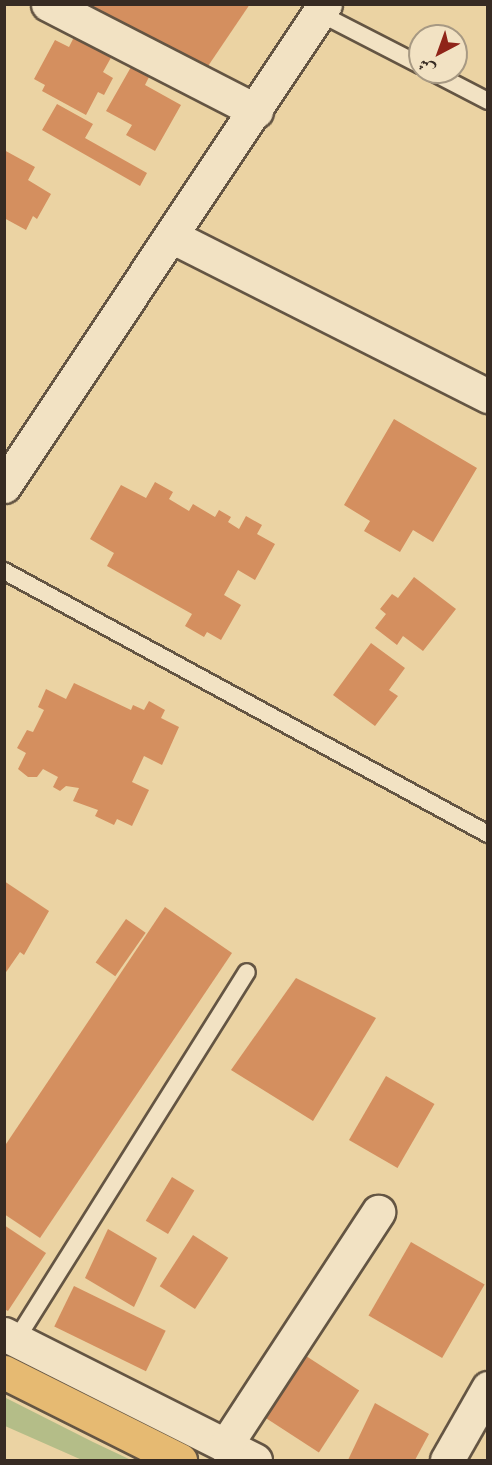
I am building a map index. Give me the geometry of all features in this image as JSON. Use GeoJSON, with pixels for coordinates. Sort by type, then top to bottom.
{"type":"FeatureCollection","features":[{"type":"Feature","properties":{"kind":"highway"},"geometry":{"type":"LineString","coordinates":[[4,1372],[180,1461]]}},
{"type":"Feature","properties":{"kind":"street"},"geometry":{"type":"LineString","coordinates":[[48,4],[256,111]]}},
{"type":"Feature","properties":{"kind":"street"},"geometry":{"type":"LineString","coordinates":[[4,486],[256,111],[316,7]]}},
{"type":"Feature","properties":{"kind":"street"},"geometry":{"type":"LineString","coordinates":[[173,237],[488,396]]}},
{"type":"Feature","properties":{"kind":"street"},"geometry":{"type":"LineString","coordinates":[[225,1446],[378,1212]]}},
{"type":"Feature","properties":{"kind":"street"},"geometry":{"type":"LineString","coordinates":[[10,1337],[255,1461]]}},
{"type":"Feature","properties":{"kind":"street"},"geometry":{"type":"LineString","coordinates":[[447,1461],[488,1388]]}},
{"type":"Feature","properties":{"kind":"lane"},"geometry":{"type":"LineString","coordinates":[[316,7],[408,58]]}},
{"type":"Feature","properties":{"kind":"lane"},"geometry":{"type":"LineString","coordinates":[[455,84],[488,101]]}},
{"type":"Feature","properties":{"kind":"lane"},"geometry":{"type":"LineString","coordinates":[[4,571],[488,834]]}},
{"type":"Feature","properties":{"kind":"lane"},"geometry":{"type":"LineString","coordinates":[[10,1337],[247,972]]}},
{"type":"Feature","properties":{"kind":"green space"},"geometry":{"type":"Polygon","coordinates":[[[4,1397],[131,1460],[82,1460],[5,1426],[4,1397]]]}},
{"type":"Feature","properties":{"kind":"building"},"geometry":{"type":"Polygon","coordinates":[[[70,4],[250,4],[202,75],[70,4]]]}},
{"type":"Feature","properties":{"kind":"building"},"geometry":{"type":"Polygon","coordinates":[[[75,35],[113,54],[103,72],[113,78],[104,95],[98,92],[86,115],[42,91],[45,85],[34,79],[55,40],[69,47],[75,35]]]}},
{"type":"Feature","properties":{"kind":"building"},"geometry":{"type":"Polygon","coordinates":[[[131,67],[149,77],[145,85],[181,105],[155,151],[126,135],[132,125],[106,111],[131,67]]]}},
{"type":"Feature","properties":{"kind":"building"},"geometry":{"type":"Polygon","coordinates":[[[57,104],[93,124],[85,138],[147,173],[140,186],[42,130],[57,104]]]}},
{"type":"Feature","properties":{"kind":"building"},"geometry":{"type":"Polygon","coordinates":[[[4,150],[35,167],[28,180],[51,194],[37,219],[33,216],[26,230],[4,218],[4,150]]]}},
{"type":"Feature","properties":{"kind":"building"},"geometry":{"type":"Polygon","coordinates":[[[394,419],[477,468],[433,542],[413,530],[400,552],[364,531],[370,521],[344,505],[394,419]]]}},
{"type":"Feature","properties":{"kind":"building"},"geometry":{"type":"Polygon","coordinates":[[[155,482],[173,492],[169,499],[189,511],[193,504],[215,517],[219,510],[231,517],[228,522],[239,529],[246,516],[262,525],[257,534],[275,544],[255,580],[238,570],[224,595],[241,605],[221,640],[207,632],[204,637],[185,626],[192,614],[107,566],[114,553],[90,539],[121,485],[146,498],[155,482]]]}},
{"type":"Feature","properties":{"kind":"building"},"geometry":{"type":"Polygon","coordinates":[[[414,577],[456,609],[423,651],[403,636],[397,645],[375,628],[386,614],[380,609],[392,594],[398,598],[414,577]]]}},
{"type":"Feature","properties":{"kind":"building"},"geometry":{"type":"Polygon","coordinates":[[[371,643],[405,668],[389,690],[398,696],[375,726],[333,695],[371,643]]]}},
{"type":"Feature","properties":{"kind":"building"},"geometry":{"type":"Polygon","coordinates":[[[74,683],[131,710],[133,705],[144,710],[149,701],[165,710],[161,718],[179,727],[162,765],[144,756],[132,782],[149,790],[132,826],[117,819],[114,825],[95,816],[98,810],[73,801],[79,788],[66,786],[60,791],[53,787],[58,777],[43,769],[37,777],[28,777],[18,769],[26,753],[17,748],[27,730],[33,732],[44,710],[38,707],[46,689],[66,699],[74,683]]]}},
{"type":"Feature","properties":{"kind":"building"},"geometry":{"type":"Polygon","coordinates":[[[4,881],[49,911],[24,955],[20,952],[4,975],[4,881]]]}},
{"type":"Feature","properties":{"kind":"building"},"geometry":{"type":"Polygon","coordinates":[[[165,907],[232,953],[40,1238],[4,1214],[4,1147],[165,907]]]}},
{"type":"Feature","properties":{"kind":"building"},"geometry":{"type":"Polygon","coordinates":[[[126,919],[146,933],[115,976],[96,962],[126,919]]]}},
{"type":"Feature","properties":{"kind":"building"},"geometry":{"type":"Polygon","coordinates":[[[296,978],[376,1018],[313,1121],[231,1070],[296,978]]]}},
{"type":"Feature","properties":{"kind":"building"},"geometry":{"type":"Polygon","coordinates":[[[386,1076],[434,1104],[397,1168],[349,1140],[386,1076]]]}},
{"type":"Feature","properties":{"kind":"building"},"geometry":{"type":"Polygon","coordinates":[[[172,1177],[194,1190],[168,1234],[146,1221],[172,1177]]]}},
{"type":"Feature","properties":{"kind":"building"},"geometry":{"type":"Polygon","coordinates":[[[4,1225],[46,1253],[8,1311],[4,1309],[4,1225]]]}},
{"type":"Feature","properties":{"kind":"building"},"geometry":{"type":"Polygon","coordinates":[[[108,1229],[157,1258],[134,1307],[85,1278],[108,1229]]]}},
{"type":"Feature","properties":{"kind":"building"},"geometry":{"type":"Polygon","coordinates":[[[193,1235],[228,1258],[195,1309],[160,1286],[193,1235]]]}},
{"type":"Feature","properties":{"kind":"building"},"geometry":{"type":"Polygon","coordinates":[[[411,1242],[485,1284],[442,1358],[369,1316],[411,1242]]]}},
{"type":"Feature","properties":{"kind":"building"},"geometry":{"type":"Polygon","coordinates":[[[74,1286],[166,1331],[146,1371],[54,1326],[74,1286]]]}},
{"type":"Feature","properties":{"kind":"building"},"geometry":{"type":"Polygon","coordinates":[[[303,1354],[359,1390],[319,1453],[263,1416],[303,1354]]]}},
{"type":"Feature","properties":{"kind":"building"},"geometry":{"type":"Polygon","coordinates":[[[375,1403],[429,1434],[415,1460],[348,1460],[375,1403]]]}}]}
